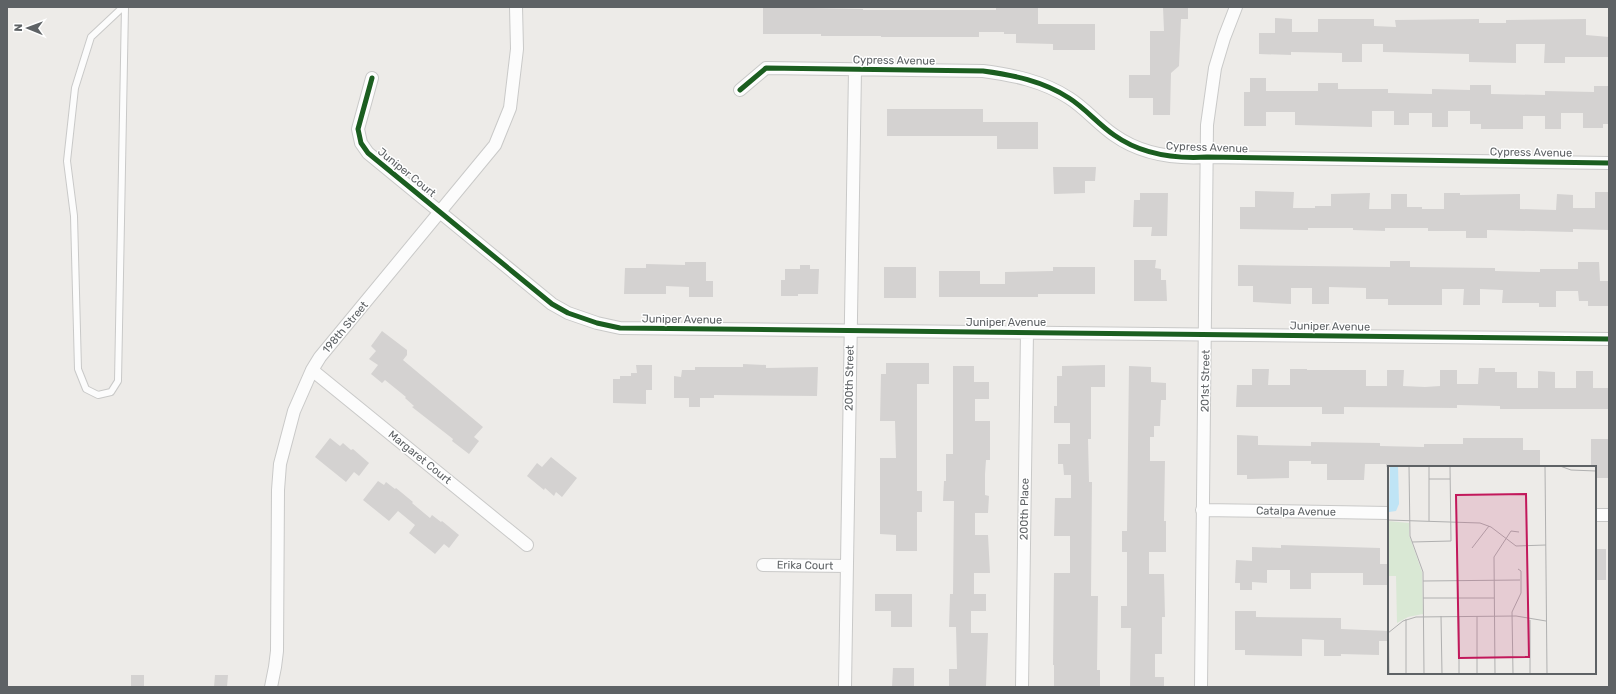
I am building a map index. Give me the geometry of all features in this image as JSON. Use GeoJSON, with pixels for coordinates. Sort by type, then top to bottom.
{"type":"FeatureCollection","features":[{"type":"Feature","properties":{"kind":"street","name":"198th Street"},"geometry":{"type":"LineString","coordinates":[[271,687],[277,651],[278,490],[280,464],[294,410],[312,370],[320,357],[495,146],[510,108],[517,49],[516,7]]}},
{"type":"Feature","properties":{"kind":"street","name":"201st Street"},"geometry":{"type":"LineString","coordinates":[[1201,687],[1207,125],[1215,68],[1224,38],[1236,7]]}},
{"type":"Feature","properties":{"kind":"street","name":"Cypress Avenue"},"geometry":{"type":"LineString","coordinates":[[740,90],[766,68],[982,71],[1015,76],[1047,86],[1070,98],[1114,136],[1151,154],[1164,156],[1188,158],[1609,162]]}},
{"type":"Feature","properties":{"kind":"street","name":"200th Street"},"geometry":{"type":"LineString","coordinates":[[845,687],[855,70]]}},
{"type":"Feature","properties":{"kind":"street","name":"Juniper Court"},"geometry":{"type":"LineString","coordinates":[[372,78],[358,130],[361,143],[368,153],[440,211]]}},
{"type":"Feature","properties":{"kind":"street","name":"Juniper Avenue"},"geometry":{"type":"LineString","coordinates":[[440,211],[552,304],[568,313],[597,324],[620,328],[1609,339]]}},
{"type":"Feature","properties":{"kind":"street","name":"200th Place"},"geometry":{"type":"LineString","coordinates":[[1022,687],[1027,332]]}},
{"type":"Feature","properties":{"kind":"street","name":"Margaret Court"},"geometry":{"type":"LineString","coordinates":[[312,370],[527,545]]}},
{"type":"Feature","properties":{"kind":"street","name":"Catalpa Avenue"},"geometry":{"type":"LineString","coordinates":[[1202,510],[1388,512]]}},
{"type":"Feature","properties":{"kind":"street"},"geometry":{"type":"LineString","coordinates":[[1596,515],[1609,515]]}},
{"type":"Feature","properties":{"kind":"street","name":"Erika Court"},"geometry":{"type":"LineString","coordinates":[[762,565],[847,566]]}},
{"type":"Feature","properties":{"kind":"lane"},"geometry":{"type":"LineString","coordinates":[[124,7],[118,381],[111,392],[98,395],[86,389],[78,369],[74,216],[67,160],[74,88],[91,37],[124,7]]}},
{"type":"Feature","properties":{"kind":"building"},"geometry":{"type":"Polygon","coordinates":[[[763,7],[863,10],[996,10],[996,7],[1038,7],[1038,24],[1095,24],[1095,50],[1053,50],[1053,44],[1016,43],[1016,34],[1004,34],[1004,32],[979,32],[979,37],[881,37],[821,36],[821,34],[763,34],[763,7]]]}},
{"type":"Feature","properties":{"kind":"building"},"geometry":{"type":"Polygon","coordinates":[[[1163,7],[1188,7],[1188,19],[1181,19],[1179,66],[1171,73],[1170,115],[1153,115],[1153,98],[1129,98],[1129,75],[1150,75],[1150,31],[1164,31],[1163,7]]]}},
{"type":"Feature","properties":{"kind":"building"},"geometry":{"type":"Polygon","coordinates":[[[1275,18],[1292,19],[1292,32],[1318,32],[1318,19],[1374,19],[1374,26],[1396,27],[1395,20],[1479,19],[1479,23],[1506,23],[1506,20],[1586,19],[1586,35],[1609,37],[1609,57],[1565,57],[1565,63],[1544,63],[1545,44],[1516,44],[1516,63],[1469,62],[1469,54],[1383,52],[1383,44],[1362,44],[1362,62],[1342,62],[1342,53],[1291,52],[1291,55],[1259,54],[1259,33],[1275,33],[1275,18]]]}},
{"type":"Feature","properties":{"kind":"building"},"geometry":{"type":"Polygon","coordinates":[[[1250,78],[1266,78],[1266,91],[1318,91],[1318,83],[1338,83],[1338,89],[1388,89],[1388,93],[1432,94],[1432,89],[1470,90],[1470,85],[1491,85],[1491,94],[1545,95],[1545,91],[1594,92],[1594,86],[1609,86],[1609,124],[1603,124],[1603,128],[1583,128],[1583,113],[1561,113],[1561,129],[1545,129],[1545,116],[1523,116],[1523,129],[1481,129],[1481,124],[1470,124],[1470,111],[1448,111],[1448,127],[1432,127],[1432,113],[1409,113],[1409,125],[1394,125],[1394,111],[1372,111],[1372,127],[1295,125],[1295,112],[1266,112],[1266,126],[1244,126],[1244,92],[1250,92],[1250,78]]]}},
{"type":"Feature","properties":{"kind":"building"},"geometry":{"type":"Polygon","coordinates":[[[887,109],[983,109],[983,122],[1038,122],[1038,149],[997,149],[997,136],[887,136],[887,109]]]}},
{"type":"Feature","properties":{"kind":"building"},"geometry":{"type":"Polygon","coordinates":[[[1053,167],[1096,167],[1095,181],[1085,181],[1085,193],[1054,194],[1053,167]]]}},
{"type":"Feature","properties":{"kind":"building"},"geometry":{"type":"Polygon","coordinates":[[[1255,191],[1294,192],[1293,208],[1331,206],[1331,194],[1370,193],[1369,209],[1391,209],[1391,194],[1407,194],[1407,207],[1444,209],[1444,193],[1460,193],[1460,195],[1520,194],[1520,209],[1556,210],[1557,194],[1573,195],[1573,208],[1595,208],[1595,192],[1609,192],[1609,230],[1573,229],[1573,232],[1487,230],[1487,238],[1466,238],[1466,231],[1428,231],[1428,228],[1385,228],[1385,231],[1353,230],[1353,228],[1308,228],[1308,230],[1240,229],[1240,207],[1255,207],[1255,191]]]}},
{"type":"Feature","properties":{"kind":"building"},"geometry":{"type":"Polygon","coordinates":[[[1140,193],[1168,193],[1167,236],[1151,236],[1152,227],[1133,227],[1134,200],[1140,200],[1140,193]]]}},
{"type":"Feature","properties":{"kind":"building"},"geometry":{"type":"Polygon","coordinates":[[[1134,260],[1156,260],[1155,268],[1161,269],[1161,280],[1166,280],[1167,301],[1134,301],[1134,260]]]}},
{"type":"Feature","properties":{"kind":"building"},"geometry":{"type":"Polygon","coordinates":[[[1390,261],[1410,261],[1410,267],[1495,268],[1495,271],[1540,272],[1540,269],[1578,269],[1578,262],[1599,262],[1600,281],[1609,281],[1609,306],[1588,306],[1588,301],[1579,301],[1578,291],[1556,291],[1556,307],[1539,307],[1539,303],[1502,303],[1503,290],[1480,289],[1480,305],[1463,305],[1464,289],[1442,289],[1442,305],[1388,305],[1388,299],[1366,299],[1366,288],[1329,287],[1329,304],[1312,304],[1312,288],[1291,288],[1291,304],[1253,302],[1253,286],[1238,286],[1238,265],[1390,267],[1390,261]]]}},
{"type":"Feature","properties":{"kind":"building"},"geometry":{"type":"Polygon","coordinates":[[[685,262],[706,262],[706,281],[713,281],[713,297],[689,297],[689,287],[666,286],[666,294],[624,294],[625,268],[646,268],[646,264],[685,265],[685,262]]]}},
{"type":"Feature","properties":{"kind":"building"},"geometry":{"type":"Polygon","coordinates":[[[800,265],[810,265],[810,269],[819,269],[818,294],[781,296],[781,280],[785,280],[785,269],[800,269],[800,265]]]}},
{"type":"Feature","properties":{"kind":"building"},"geometry":{"type":"Polygon","coordinates":[[[884,267],[916,267],[916,298],[884,298],[884,267]]]}},
{"type":"Feature","properties":{"kind":"building"},"geometry":{"type":"Polygon","coordinates":[[[1053,267],[1095,267],[1095,294],[1038,294],[1038,297],[939,297],[939,271],[980,271],[980,284],[1005,284],[1005,272],[1053,271],[1053,267]]]}},
{"type":"Feature","properties":{"kind":"building"},"geometry":{"type":"Polygon","coordinates":[[[382,331],[407,350],[407,355],[403,360],[483,427],[474,437],[479,441],[469,454],[452,441],[453,439],[412,407],[414,406],[405,398],[406,397],[385,380],[382,383],[371,374],[378,365],[369,359],[376,351],[371,346],[382,331]]]}},
{"type":"Feature","properties":{"kind":"building"},"geometry":{"type":"Polygon","coordinates":[[[886,363],[929,363],[929,384],[917,384],[917,491],[922,491],[922,512],[917,512],[917,551],[896,551],[896,535],[880,534],[880,458],[896,458],[895,421],[880,421],[881,374],[886,374],[886,363]]]}},
{"type":"Feature","properties":{"kind":"building"},"geometry":{"type":"Polygon","coordinates":[[[743,364],[766,365],[766,368],[818,367],[817,396],[714,395],[714,398],[700,398],[700,407],[689,407],[689,398],[674,398],[674,376],[681,377],[682,370],[695,370],[695,367],[743,367],[743,364]]]}},
{"type":"Feature","properties":{"kind":"building"},"geometry":{"type":"Polygon","coordinates":[[[636,365],[652,365],[652,390],[646,390],[646,404],[613,403],[613,379],[620,379],[620,376],[631,376],[631,373],[637,373],[636,365]]]}},
{"type":"Feature","properties":{"kind":"building"},"geometry":{"type":"Polygon","coordinates":[[[1105,365],[1105,387],[1091,387],[1091,439],[1088,439],[1089,482],[1092,482],[1091,596],[1098,596],[1097,670],[1100,670],[1100,687],[1054,687],[1054,573],[1070,573],[1070,536],[1054,536],[1055,498],[1071,498],[1071,475],[1064,475],[1063,464],[1058,464],[1058,444],[1070,444],[1070,423],[1054,423],[1054,406],[1057,406],[1057,376],[1062,376],[1062,366],[1105,365]]]}},
{"type":"Feature","properties":{"kind":"building"},"geometry":{"type":"Polygon","coordinates":[[[953,366],[974,366],[974,382],[989,382],[989,399],[975,399],[975,421],[990,421],[990,460],[986,460],[985,474],[985,495],[989,496],[988,513],[975,513],[975,535],[988,535],[990,573],[974,573],[974,594],[986,594],[986,611],[971,611],[971,633],[988,633],[986,686],[949,687],[949,669],[957,669],[956,627],[949,627],[950,594],[953,594],[954,501],[943,501],[944,481],[946,481],[946,454],[953,454],[953,366]]]}},
{"type":"Feature","properties":{"kind":"building"},"geometry":{"type":"Polygon","coordinates":[[[1129,366],[1151,367],[1151,382],[1166,383],[1166,400],[1161,400],[1160,426],[1154,426],[1154,437],[1150,437],[1150,461],[1165,461],[1164,521],[1166,521],[1166,552],[1149,552],[1149,574],[1164,574],[1165,617],[1162,617],[1162,654],[1155,654],[1155,677],[1164,677],[1164,687],[1130,687],[1131,628],[1121,628],[1121,606],[1127,606],[1127,552],[1122,552],[1122,531],[1127,531],[1129,366]]]}},
{"type":"Feature","properties":{"kind":"building"},"geometry":{"type":"Polygon","coordinates":[[[1479,368],[1495,368],[1495,372],[1517,372],[1517,388],[1538,388],[1538,371],[1555,372],[1555,388],[1576,388],[1576,371],[1593,371],[1593,388],[1608,388],[1608,409],[1500,409],[1500,406],[1457,405],[1457,408],[1344,407],[1344,414],[1322,414],[1322,407],[1236,407],[1237,385],[1252,385],[1252,369],[1269,369],[1268,385],[1290,385],[1290,369],[1366,370],[1366,386],[1387,386],[1387,370],[1404,370],[1403,386],[1425,387],[1440,386],[1440,370],[1457,370],[1457,384],[1478,384],[1479,368]]]}},
{"type":"Feature","properties":{"kind":"building"},"geometry":{"type":"Polygon","coordinates":[[[1237,435],[1258,436],[1258,445],[1311,446],[1311,442],[1380,443],[1380,446],[1424,447],[1424,444],[1463,444],[1463,438],[1523,438],[1523,450],[1540,450],[1540,466],[1386,467],[1386,464],[1365,464],[1364,480],[1327,480],[1327,464],[1311,464],[1311,461],[1289,461],[1289,478],[1247,479],[1247,475],[1237,475],[1237,435]]]}},
{"type":"Feature","properties":{"kind":"building"},"geometry":{"type":"Polygon","coordinates":[[[330,438],[340,446],[343,443],[351,450],[353,449],[369,463],[359,476],[354,472],[346,482],[315,457],[330,438]]]}},
{"type":"Feature","properties":{"kind":"building"},"geometry":{"type":"Polygon","coordinates":[[[1591,439],[1609,439],[1609,478],[1596,478],[1596,466],[1591,466],[1591,439]]]}},
{"type":"Feature","properties":{"kind":"building"},"geometry":{"type":"Polygon","coordinates":[[[551,457],[577,478],[562,497],[556,492],[554,496],[545,488],[544,490],[527,476],[537,463],[542,467],[551,457]]]}},
{"type":"Feature","properties":{"kind":"building"},"geometry":{"type":"Polygon","coordinates":[[[378,481],[384,485],[386,482],[395,489],[396,488],[430,518],[432,515],[459,535],[449,548],[444,544],[435,554],[409,533],[415,525],[398,511],[389,521],[363,500],[378,481]]]}},
{"type":"Feature","properties":{"kind":"building"},"geometry":{"type":"Polygon","coordinates":[[[1281,545],[1380,548],[1380,564],[1388,564],[1388,585],[1363,585],[1363,573],[1311,573],[1311,589],[1290,589],[1290,570],[1267,570],[1267,583],[1252,582],[1252,590],[1240,590],[1240,583],[1235,583],[1236,560],[1252,561],[1252,547],[1281,548],[1281,545]]]}},
{"type":"Feature","properties":{"kind":"building"},"geometry":{"type":"Polygon","coordinates":[[[1596,549],[1606,549],[1606,580],[1596,580],[1596,549]]]}},
{"type":"Feature","properties":{"kind":"building"},"geometry":{"type":"Polygon","coordinates":[[[875,594],[912,594],[912,627],[891,627],[891,611],[875,611],[875,594]]]}},
{"type":"Feature","properties":{"kind":"building"},"geometry":{"type":"Polygon","coordinates":[[[1235,611],[1256,611],[1256,617],[1341,618],[1341,629],[1388,631],[1388,641],[1379,641],[1379,655],[1341,654],[1341,656],[1324,656],[1324,640],[1302,639],[1302,656],[1245,655],[1245,650],[1235,650],[1235,611]]]}},
{"type":"Feature","properties":{"kind":"building"},"geometry":{"type":"Polygon","coordinates":[[[893,668],[914,668],[914,687],[892,687],[893,668]]]}},
{"type":"Feature","properties":{"kind":"building"},"geometry":{"type":"Polygon","coordinates":[[[131,675],[144,675],[144,687],[131,687],[131,675]]]}},
{"type":"Feature","properties":{"kind":"building"},"geometry":{"type":"Polygon","coordinates":[[[215,675],[228,675],[227,687],[214,687],[215,675]]]}},
{"type":"Feature","properties":{"kind":"cycle path"},"geometry":{"type":"LineString","coordinates":[[740,90],[766,68],[983,71],[1017,77],[1049,87],[1075,102],[1108,131],[1125,142],[1147,151],[1170,156],[1609,163]]}},
{"type":"Feature","properties":{"kind":"cycle path"},"geometry":{"type":"LineString","coordinates":[[372,78],[358,129],[361,143],[368,153],[552,304],[568,313],[597,323],[620,328],[1609,339]]}}]}
